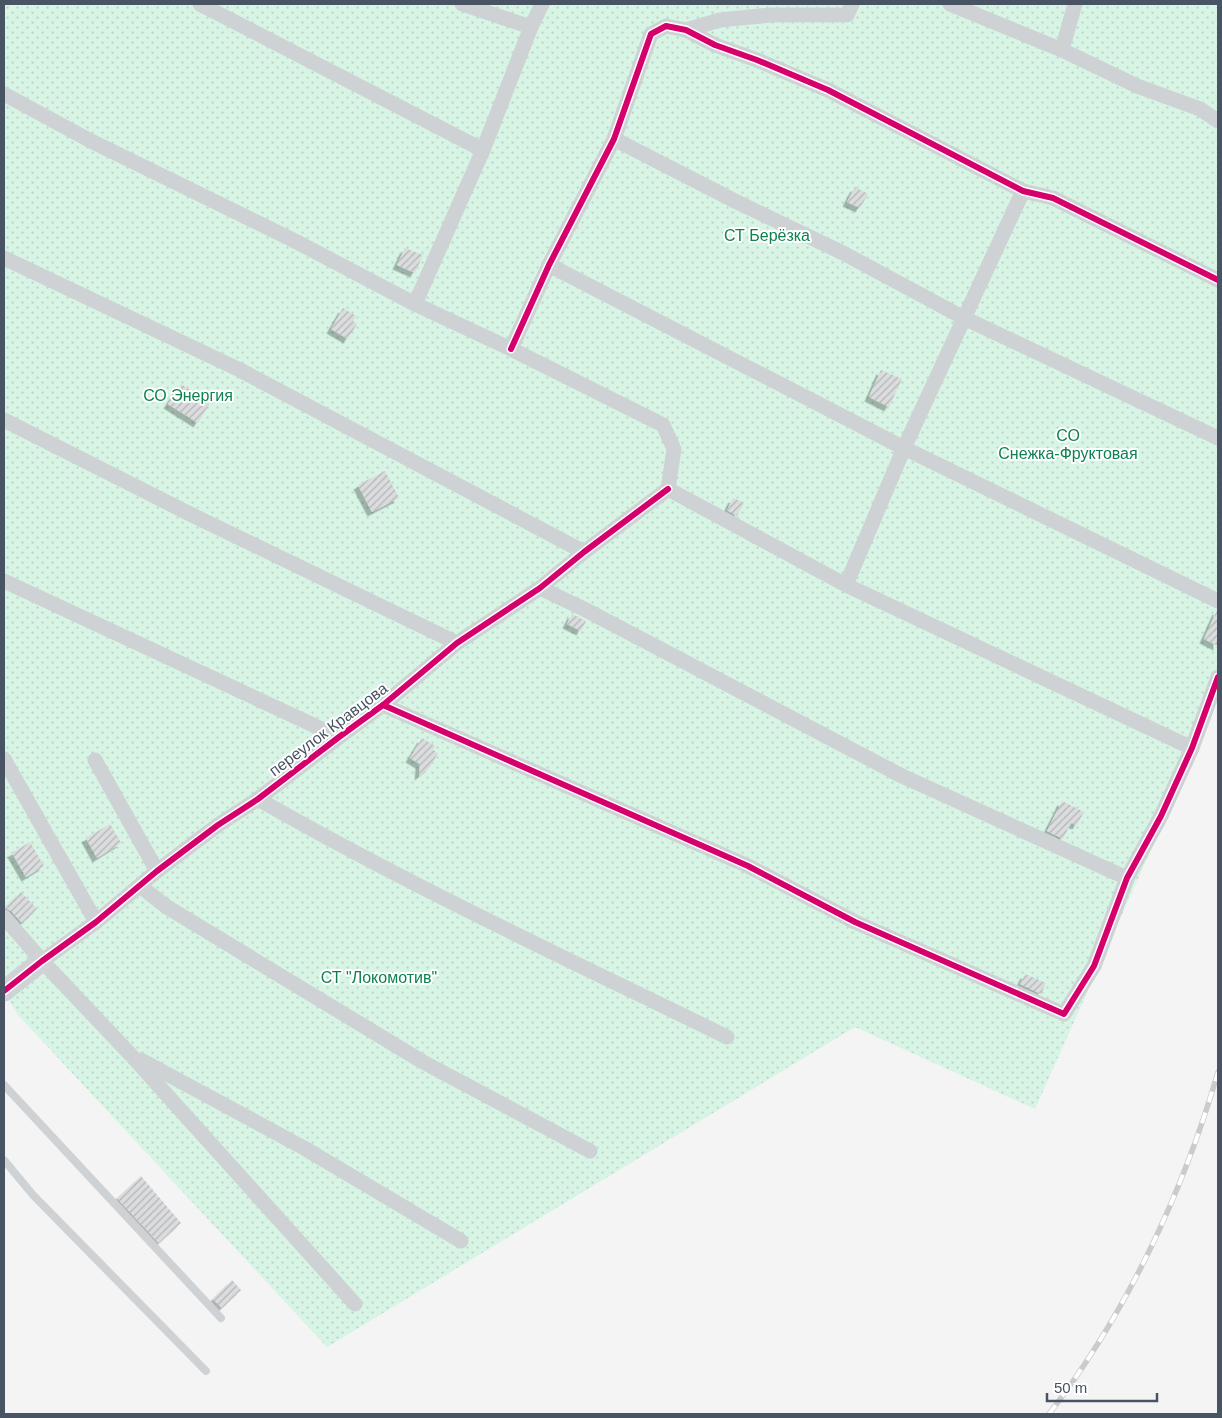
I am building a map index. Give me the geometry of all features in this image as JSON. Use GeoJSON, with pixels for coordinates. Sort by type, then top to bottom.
{"type":"FeatureCollection","features":[{"type":"Feature","properties":{"kind":"street"},"geometry":{"type":"LineString","coordinates":[[200,4],[483,150]]}},
{"type":"Feature","properties":{"kind":"street"},"geometry":{"type":"LineString","coordinates":[[462,4],[531,27]]}},
{"type":"Feature","properties":{"kind":"street"},"geometry":{"type":"LineString","coordinates":[[415,304],[483,150],[531,27],[542,4]]}},
{"type":"Feature","properties":{"kind":"street"},"geometry":{"type":"LineString","coordinates":[[686,30],[720,20],[762,16],[847,15],[852,4]]}},
{"type":"Feature","properties":{"kind":"street"},"geometry":{"type":"LineString","coordinates":[[950,4],[1062,50],[1137,86],[1200,108],[1218,121]]}},
{"type":"Feature","properties":{"kind":"street"},"geometry":{"type":"LineString","coordinates":[[1062,50],[1075,4]]}},
{"type":"Feature","properties":{"kind":"street"},"geometry":{"type":"LineString","coordinates":[[511,349],[549,265],[614,139],[652,34],[666,26],[686,30],[715,45],[757,60],[828,90],[1023,191],[1053,198],[1218,280]]}},
{"type":"Feature","properties":{"kind":"street"},"geometry":{"type":"LineString","coordinates":[[4,94],[89,140],[295,241],[415,304],[511,349],[663,425],[674,449],[668,489],[846,585],[1192,748]]}},
{"type":"Feature","properties":{"kind":"street"},"geometry":{"type":"LineString","coordinates":[[614,139],[736,202],[843,253],[964,318],[1218,438]]}},
{"type":"Feature","properties":{"kind":"street"},"geometry":{"type":"LineString","coordinates":[[846,585],[904,448],[1023,191]]}},
{"type":"Feature","properties":{"kind":"street"},"geometry":{"type":"LineString","coordinates":[[4,258],[240,370],[584,552]]}},
{"type":"Feature","properties":{"kind":"street"},"geometry":{"type":"LineString","coordinates":[[549,265],[904,448],[1218,600]]}},
{"type":"Feature","properties":{"kind":"street"},"geometry":{"type":"LineString","coordinates":[[4,420],[190,514],[457,643]]}},
{"type":"Feature","properties":{"kind":"street","name":"переулок Кравцова"},"geometry":{"type":"LineString","coordinates":[[4,991],[96,922],[157,871],[218,825],[258,799],[339,737],[384,706],[457,643],[540,588],[584,552],[668,489]]}},
{"type":"Feature","properties":{"kind":"street"},"geometry":{"type":"LineString","coordinates":[[4,581],[339,737]]}},
{"type":"Feature","properties":{"kind":"street"},"geometry":{"type":"LineString","coordinates":[[540,588],[584,608],[902,776],[1127,878]]}},
{"type":"Feature","properties":{"kind":"street"},"geometry":{"type":"LineString","coordinates":[[384,706],[748,866],[855,922],[1064,1014],[1094,966],[1127,878],[1161,816],[1192,748],[1218,677]]}},
{"type":"Feature","properties":{"kind":"street"},"geometry":{"type":"LineString","coordinates":[[4,759],[96,922]]}},
{"type":"Feature","properties":{"kind":"street"},"geometry":{"type":"LineString","coordinates":[[95,760],[157,871]]}},
{"type":"Feature","properties":{"kind":"street"},"geometry":{"type":"LineString","coordinates":[[258,799],[399,876],[727,1037]]}},
{"type":"Feature","properties":{"kind":"street"},"geometry":{"type":"LineString","coordinates":[[140,886],[167,907],[423,1062],[590,1151]]}},
{"type":"Feature","properties":{"kind":"street"},"geometry":{"type":"LineString","coordinates":[[4,917],[42,961],[131,1054],[355,1304]]}},
{"type":"Feature","properties":{"kind":"street"},"geometry":{"type":"LineString","coordinates":[[131,1054],[304,1148],[461,1241]]}},
{"type":"Feature","properties":{"kind":"lane"},"geometry":{"type":"LineString","coordinates":[[4,1085],[221,1318]]}},
{"type":"Feature","properties":{"kind":"lane"},"geometry":{"type":"LineString","coordinates":[[4,1160],[33,1195],[206,1371]]}},
{"type":"Feature","properties":{"kind":"green space"},"geometry":{"type":"Polygon","coordinates":[[[4,4],[1218,4],[1218,700],[1035,1109],[855,1027],[327,1347],[18,1015],[4,992],[4,4]]]}},
{"type":"Feature","properties":{"kind":"building"},"geometry":{"type":"Polygon","coordinates":[[[855,187],[868,194],[860,208],[847,202],[855,187]]]}},
{"type":"Feature","properties":{"kind":"building"},"geometry":{"type":"Polygon","coordinates":[[[405,248],[423,255],[415,273],[397,265],[405,248]]]}},
{"type":"Feature","properties":{"kind":"building"},"geometry":{"type":"Polygon","coordinates":[[[343,308],[356,316],[353,321],[357,324],[348,339],[331,329],[343,308]]]}},
{"type":"Feature","properties":{"kind":"building"},"geometry":{"type":"Polygon","coordinates":[[[881,370],[902,379],[889,407],[869,397],[881,370]]]}},
{"type":"Feature","properties":{"kind":"building"},"geometry":{"type":"Polygon","coordinates":[[[181,384],[210,403],[198,423],[168,404],[181,384]]]}},
{"type":"Feature","properties":{"kind":"building"},"geometry":{"type":"Polygon","coordinates":[[[385,471],[399,498],[372,512],[358,485],[385,471]]]}},
{"type":"Feature","properties":{"kind":"building"},"geometry":{"type":"Polygon","coordinates":[[[733,498],[744,503],[737,516],[727,510],[733,498]]]}},
{"type":"Feature","properties":{"kind":"building"},"geometry":{"type":"Polygon","coordinates":[[[1218,610],[1218,646],[1204,639],[1218,610]]]}},
{"type":"Feature","properties":{"kind":"building"},"geometry":{"type":"Polygon","coordinates":[[[572,614],[586,621],[581,631],[567,624],[572,614]]]}},
{"type":"Feature","properties":{"kind":"building"},"geometry":{"type":"Polygon","coordinates":[[[422,738],[435,746],[433,750],[438,753],[430,767],[419,776],[420,764],[410,758],[422,738]]]}},
{"type":"Feature","properties":{"kind":"building"},"geometry":{"type":"Polygon","coordinates":[[[1062,801],[1084,812],[1077,825],[1071,823],[1063,839],[1047,831],[1062,801]]]}},
{"type":"Feature","properties":{"kind":"building"},"geometry":{"type":"Polygon","coordinates":[[[110,824],[121,843],[97,858],[86,838],[110,824]]]}},
{"type":"Feature","properties":{"kind":"building"},"geometry":{"type":"Polygon","coordinates":[[[30,842],[44,866],[26,877],[12,853],[30,842]]]}},
{"type":"Feature","properties":{"kind":"building"},"geometry":{"type":"Polygon","coordinates":[[[21,892],[37,909],[22,923],[11,911],[5,908],[21,892]]]}},
{"type":"Feature","properties":{"kind":"building"},"geometry":{"type":"Polygon","coordinates":[[[1025,974],[1046,983],[1041,994],[1020,984],[1025,974]]]}},
{"type":"Feature","properties":{"kind":"building"},"geometry":{"type":"Polygon","coordinates":[[[141,1176],[181,1223],[159,1243],[117,1198],[141,1176]]]}},
{"type":"Feature","properties":{"kind":"building"},"geometry":{"type":"Polygon","coordinates":[[[232,1280],[241,1290],[222,1308],[213,1299],[232,1280]]]}},
{"type":"Feature","properties":{"kind":"railway"},"geometry":{"type":"LineString","coordinates":[[1049,1414],[1077,1376],[1103,1335],[1149,1251],[1188,1162],[1218,1072]]}},
{"type":"Feature","properties":{"kind":"cycle path"},"geometry":{"type":"LineString","coordinates":[[511,349],[549,265],[614,139],[651,34],[666,26],[686,30],[715,45],[757,60],[828,90],[1023,191],[1053,198],[1218,280]]}},
{"type":"Feature","properties":{"kind":"cycle path"},"geometry":{"type":"LineString","coordinates":[[4,991],[96,922],[157,871],[218,825],[258,799],[383,705],[457,643],[540,588],[584,552],[668,489]]}},
{"type":"Feature","properties":{"kind":"cycle path"},"geometry":{"type":"LineString","coordinates":[[383,705],[748,866],[855,922],[1064,1014],[1094,966],[1127,878],[1161,816],[1192,748],[1218,677]]}},
{"type":"Feature","properties":{"kind":"park label","name":"СТ Берёзка"},"geometry":{"type":"Point","coordinates":[767,235]}},
{"type":"Feature","properties":{"kind":"park label","name":"СО Энергия"},"geometry":{"type":"Point","coordinates":[188,395]}},
{"type":"Feature","properties":{"kind":"park label","name":"СО Снежка-Фруктовая"},"geometry":{"type":"Point","coordinates":[1068,444]}},
{"type":"Feature","properties":{"kind":"park label","name":"СТ \"Локомотив\""},"geometry":{"type":"Point","coordinates":[379,977]}}]}
